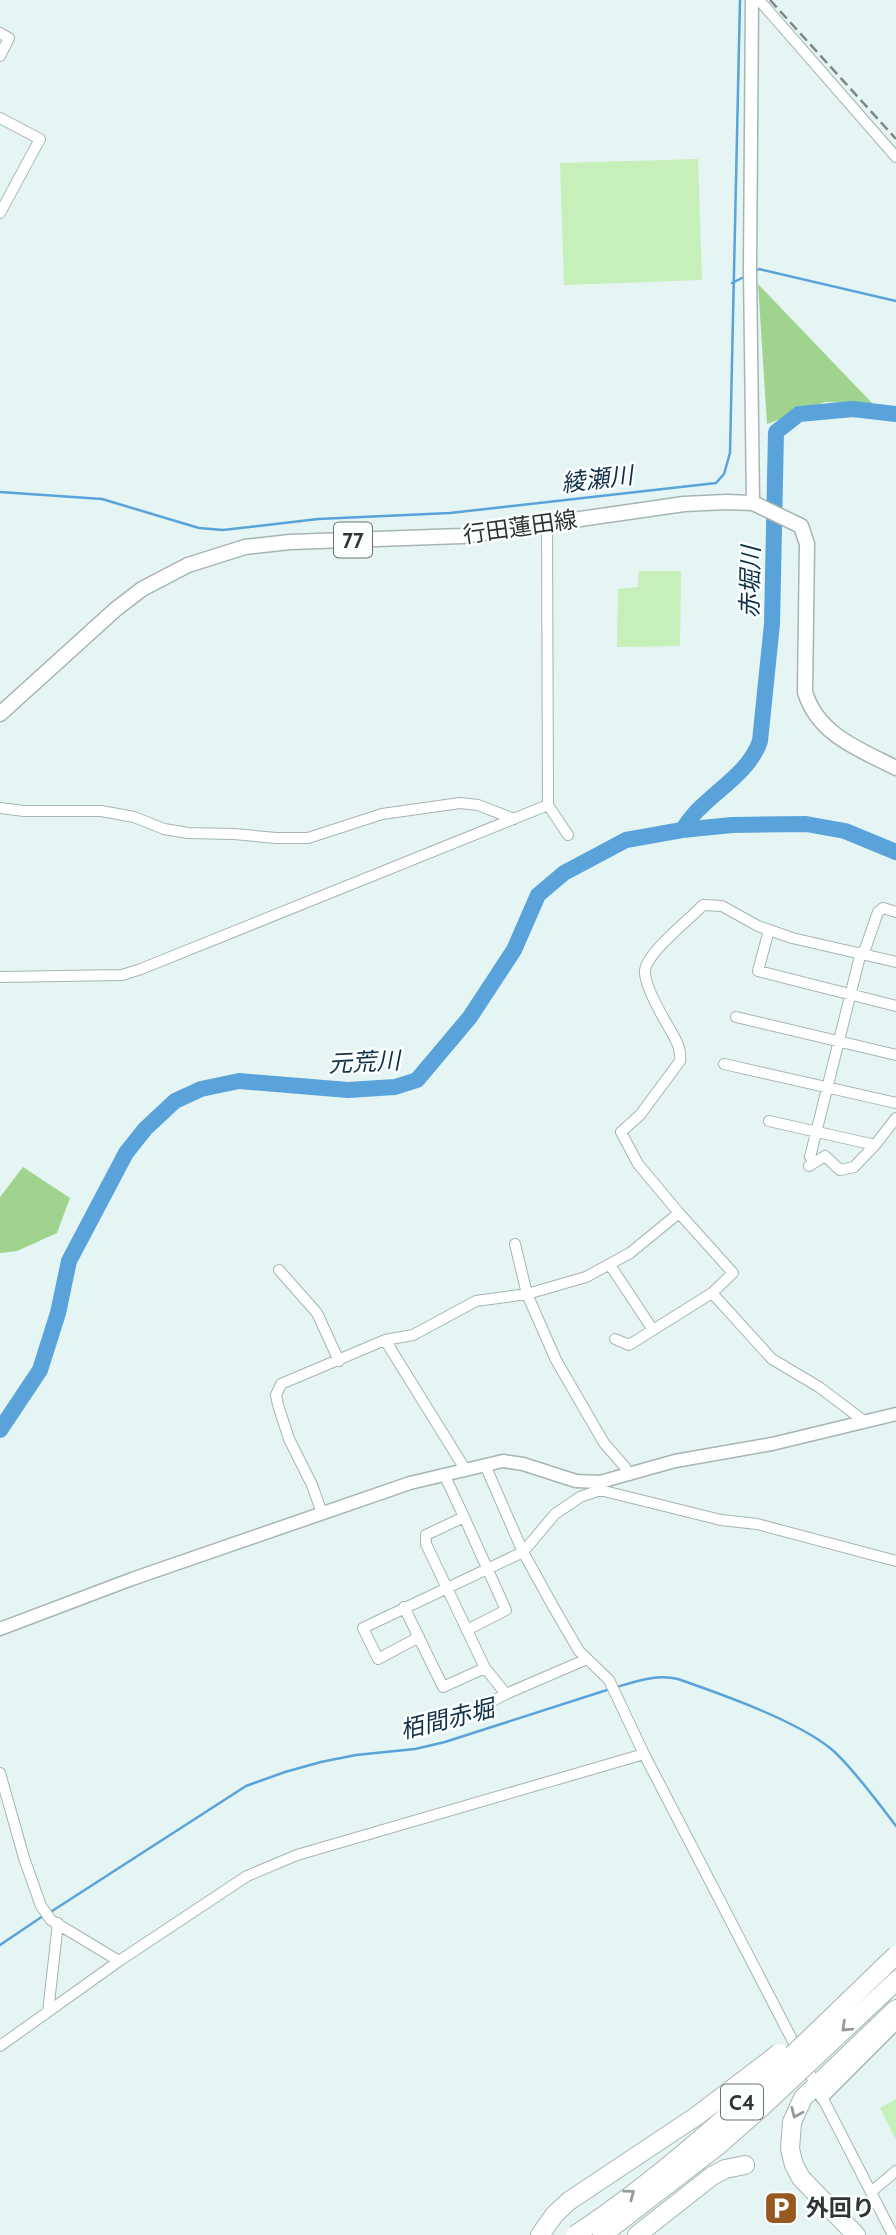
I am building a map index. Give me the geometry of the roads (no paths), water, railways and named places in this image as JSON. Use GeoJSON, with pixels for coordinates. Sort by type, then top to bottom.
{"type":"FeatureCollection","features":[{"type":"Feature","properties":{"kind":"highway"},"geometry":{"type":"LineString","coordinates":[[540,2235],[555,2214],[569,2201],[698,2115],[806,2032],[896,1953]]}},
{"type":"Feature","properties":{"kind":"highway","name":"C4"},"geometry":{"type":"LineString","coordinates":[[575,2235],[657,2174],[720,2121],[779,2068],[896,1953]]}},
{"type":"Feature","properties":{"kind":"highway","name":"C4"},"geometry":{"type":"LineString","coordinates":[[603,2235],[746,2121],[896,1980]]}},
{"type":"Feature","properties":{"kind":"highway"},"geometry":{"type":"LineString","coordinates":[[856,2235],[801,2178],[790,2149],[792,2122],[803,2098],[896,2009]]}},
{"type":"Feature","properties":{"kind":"highway"},"geometry":{"type":"LineString","coordinates":[[637,2235],[712,2176],[725,2169],[745,2165]]}},
{"type":"Feature","properties":{"kind":"main road","name":"行田蓮田線"},"geometry":{"type":"LineString","coordinates":[[0,714],[142,589],[188,565],[245,547],[462,536],[684,504],[756,505],[801,526],[807,544],[805,692],[810,709],[819,721],[838,737],[896,768]]}},
{"type":"Feature","properties":{"kind":"street"},"geometry":{"type":"LineString","coordinates":[[751,0],[750,270],[756,505]]}},
{"type":"Feature","properties":{"kind":"street"},"geometry":{"type":"LineString","coordinates":[[759,0],[896,157]]}},
{"type":"Feature","properties":{"kind":"street"},"geometry":{"type":"LineString","coordinates":[[0,33],[9,38],[0,56]]}},
{"type":"Feature","properties":{"kind":"street"},"geometry":{"type":"LineString","coordinates":[[0,118],[40,139],[0,213]]}},
{"type":"Feature","properties":{"kind":"street"},"geometry":{"type":"LineString","coordinates":[[547,522],[548,805],[568,835]]}},
{"type":"Feature","properties":{"kind":"street"},"geometry":{"type":"LineString","coordinates":[[0,808],[24,811],[101,811],[134,817],[164,829],[188,833],[276,838],[308,838],[382,814],[460,803],[478,805],[514,819]]}},
{"type":"Feature","properties":{"kind":"street"},"geometry":{"type":"LineString","coordinates":[[0,977],[122,975],[548,805]]}},
{"type":"Feature","properties":{"kind":"street"},"geometry":{"type":"LineString","coordinates":[[615,1339],[629,1345],[712,1293],[733,1273],[638,1164],[621,1135],[621,1129],[640,1115],[680,1061],[676,1041],[647,982],[646,965],[649,959],[703,905],[722,905],[769,930],[792,938],[896,962]]}},
{"type":"Feature","properties":{"kind":"street"},"geometry":{"type":"LineString","coordinates":[[896,912],[883,908],[878,912],[862,954],[810,1162],[825,1156],[840,1170],[854,1167],[896,1118]]}},
{"type":"Feature","properties":{"kind":"street"},"geometry":{"type":"LineString","coordinates":[[769,930],[758,971],[896,1006]]}},
{"type":"Feature","properties":{"kind":"street"},"geometry":{"type":"LineString","coordinates":[[736,1017],[896,1055]]}},
{"type":"Feature","properties":{"kind":"street"},"geometry":{"type":"LineString","coordinates":[[724,1064],[896,1103]]}},
{"type":"Feature","properties":{"kind":"street"},"geometry":{"type":"LineString","coordinates":[[769,1121],[875,1145]]}},
{"type":"Feature","properties":{"kind":"street"},"geometry":{"type":"LineString","coordinates":[[322,1514],[312,1485],[289,1439],[276,1395],[281,1384],[385,1340],[413,1335],[476,1301],[562,1286],[610,1265],[679,1213]]}},
{"type":"Feature","properties":{"kind":"street"},"geometry":{"type":"LineString","coordinates":[[515,1244],[527,1294],[556,1360],[604,1443],[625,1466],[629,1475]]}},
{"type":"Feature","properties":{"kind":"street"},"geometry":{"type":"LineString","coordinates":[[610,1265],[653,1330]]}},
{"type":"Feature","properties":{"kind":"street"},"geometry":{"type":"LineString","coordinates":[[279,1270],[317,1312],[339,1361]]}},
{"type":"Feature","properties":{"kind":"street"},"geometry":{"type":"LineString","coordinates":[[712,1293],[772,1359],[819,1387],[864,1421]]}},
{"type":"Feature","properties":{"kind":"street"},"geometry":{"type":"LineString","coordinates":[[385,1340],[465,1469]]}},
{"type":"Feature","properties":{"kind":"street"},"geometry":{"type":"LineString","coordinates":[[419,1637],[377,1659],[363,1628],[448,1589],[486,1567],[523,1552],[555,1514],[600,1486],[675,1461],[772,1444],[896,1414]]}},
{"type":"Feature","properties":{"kind":"street"},"geometry":{"type":"LineString","coordinates":[[0,1629],[132,1579],[444,1474],[512,1462],[711,1518],[757,1524],[896,1561]]}},
{"type":"Feature","properties":{"kind":"street"},"geometry":{"type":"LineString","coordinates":[[485,1465],[523,1552],[572,1640],[609,1680],[644,1754],[814,2080]]}},
{"type":"Feature","properties":{"kind":"street"},"geometry":{"type":"LineString","coordinates":[[444,1474],[506,1610],[467,1630]]}},
{"type":"Feature","properties":{"kind":"street"},"geometry":{"type":"LineString","coordinates":[[464,1517],[426,1535],[426,1544],[485,1668],[506,1694]]}},
{"type":"Feature","properties":{"kind":"street"},"geometry":{"type":"LineString","coordinates":[[404,1607],[443,1687],[485,1668]]}},
{"type":"Feature","properties":{"kind":"street"},"geometry":{"type":"LineString","coordinates":[[466,1714],[587,1659]]}},
{"type":"Feature","properties":{"kind":"street"},"geometry":{"type":"LineString","coordinates":[[0,2046],[119,1961],[247,1876],[297,1855],[644,1754]]}},
{"type":"Feature","properties":{"kind":"street"},"geometry":{"type":"LineString","coordinates":[[0,1773],[24,1858],[41,1906],[55,1921],[119,1961]]}},
{"type":"Feature","properties":{"kind":"street"},"geometry":{"type":"LineString","coordinates":[[48,2012],[55,1921]]}},
{"type":"Feature","properties":{"kind":"street"},"geometry":{"type":"LineString","coordinates":[[893,2235],[821,2095],[896,2024]]}},
{"type":"Feature","properties":{"kind":"street"},"geometry":{"type":"LineString","coordinates":[[871,2192],[896,2171]]}},
{"type":"Feature","properties":{"kind":"waterway","name":"綾瀬川"},"geometry":{"type":"LineString","coordinates":[[0,492],[102,499],[199,528],[223,530],[318,519],[450,513],[716,483],[724,474],[730,453],[740,0]]}},
{"type":"Feature","properties":{"kind":"waterway"},"geometry":{"type":"LineString","coordinates":[[753,272],[759,269],[896,301]]}},
{"type":"Feature","properties":{"kind":"waterway"},"geometry":{"type":"LineString","coordinates":[[732,283],[744,277]]}},
{"type":"Feature","properties":{"kind":"waterway","name":"赤堀川"},"geometry":{"type":"LineString","coordinates":[[682,830],[697,810],[743,769],[760,741],[772,624],[776,432],[799,414],[853,409],[896,414]]}},
{"type":"Feature","properties":{"kind":"waterway","name":"元荒川"},"geometry":{"type":"LineString","coordinates":[[0,1430],[40,1370],[58,1313],[69,1261],[126,1153],[145,1129],[175,1101],[201,1089],[239,1081],[348,1090],[395,1087],[417,1080],[470,1017],[514,950],[538,895],[564,873],[626,840],[732,825],[806,824],[845,831],[896,852]]}},
{"type":"Feature","properties":{"kind":"waterway","name":"栢間赤堀"},"geometry":{"type":"LineString","coordinates":[[617,1687],[655,1678],[678,1679],[798,1728],[838,1755],[896,1826]]}},
{"type":"Feature","properties":{"kind":"waterway","name":"栢間赤堀"},"geometry":{"type":"LineString","coordinates":[[49,1913],[246,1786],[321,1762],[356,1755],[415,1749],[445,1742],[610,1689]]}},
{"type":"Feature","properties":{"kind":"waterway","name":"栢間赤堀"},"geometry":{"type":"LineString","coordinates":[[0,1945],[43,1916]]}},
{"type":"Feature","properties":{"kind":"railway"},"geometry":{"type":"LineString","coordinates":[[770,0],[896,139]]}},
{"type":"Feature","properties":{"kind":"place","name":"外回り"},"geometry":{"type":"Point","coordinates":[781,2208]}}]}
